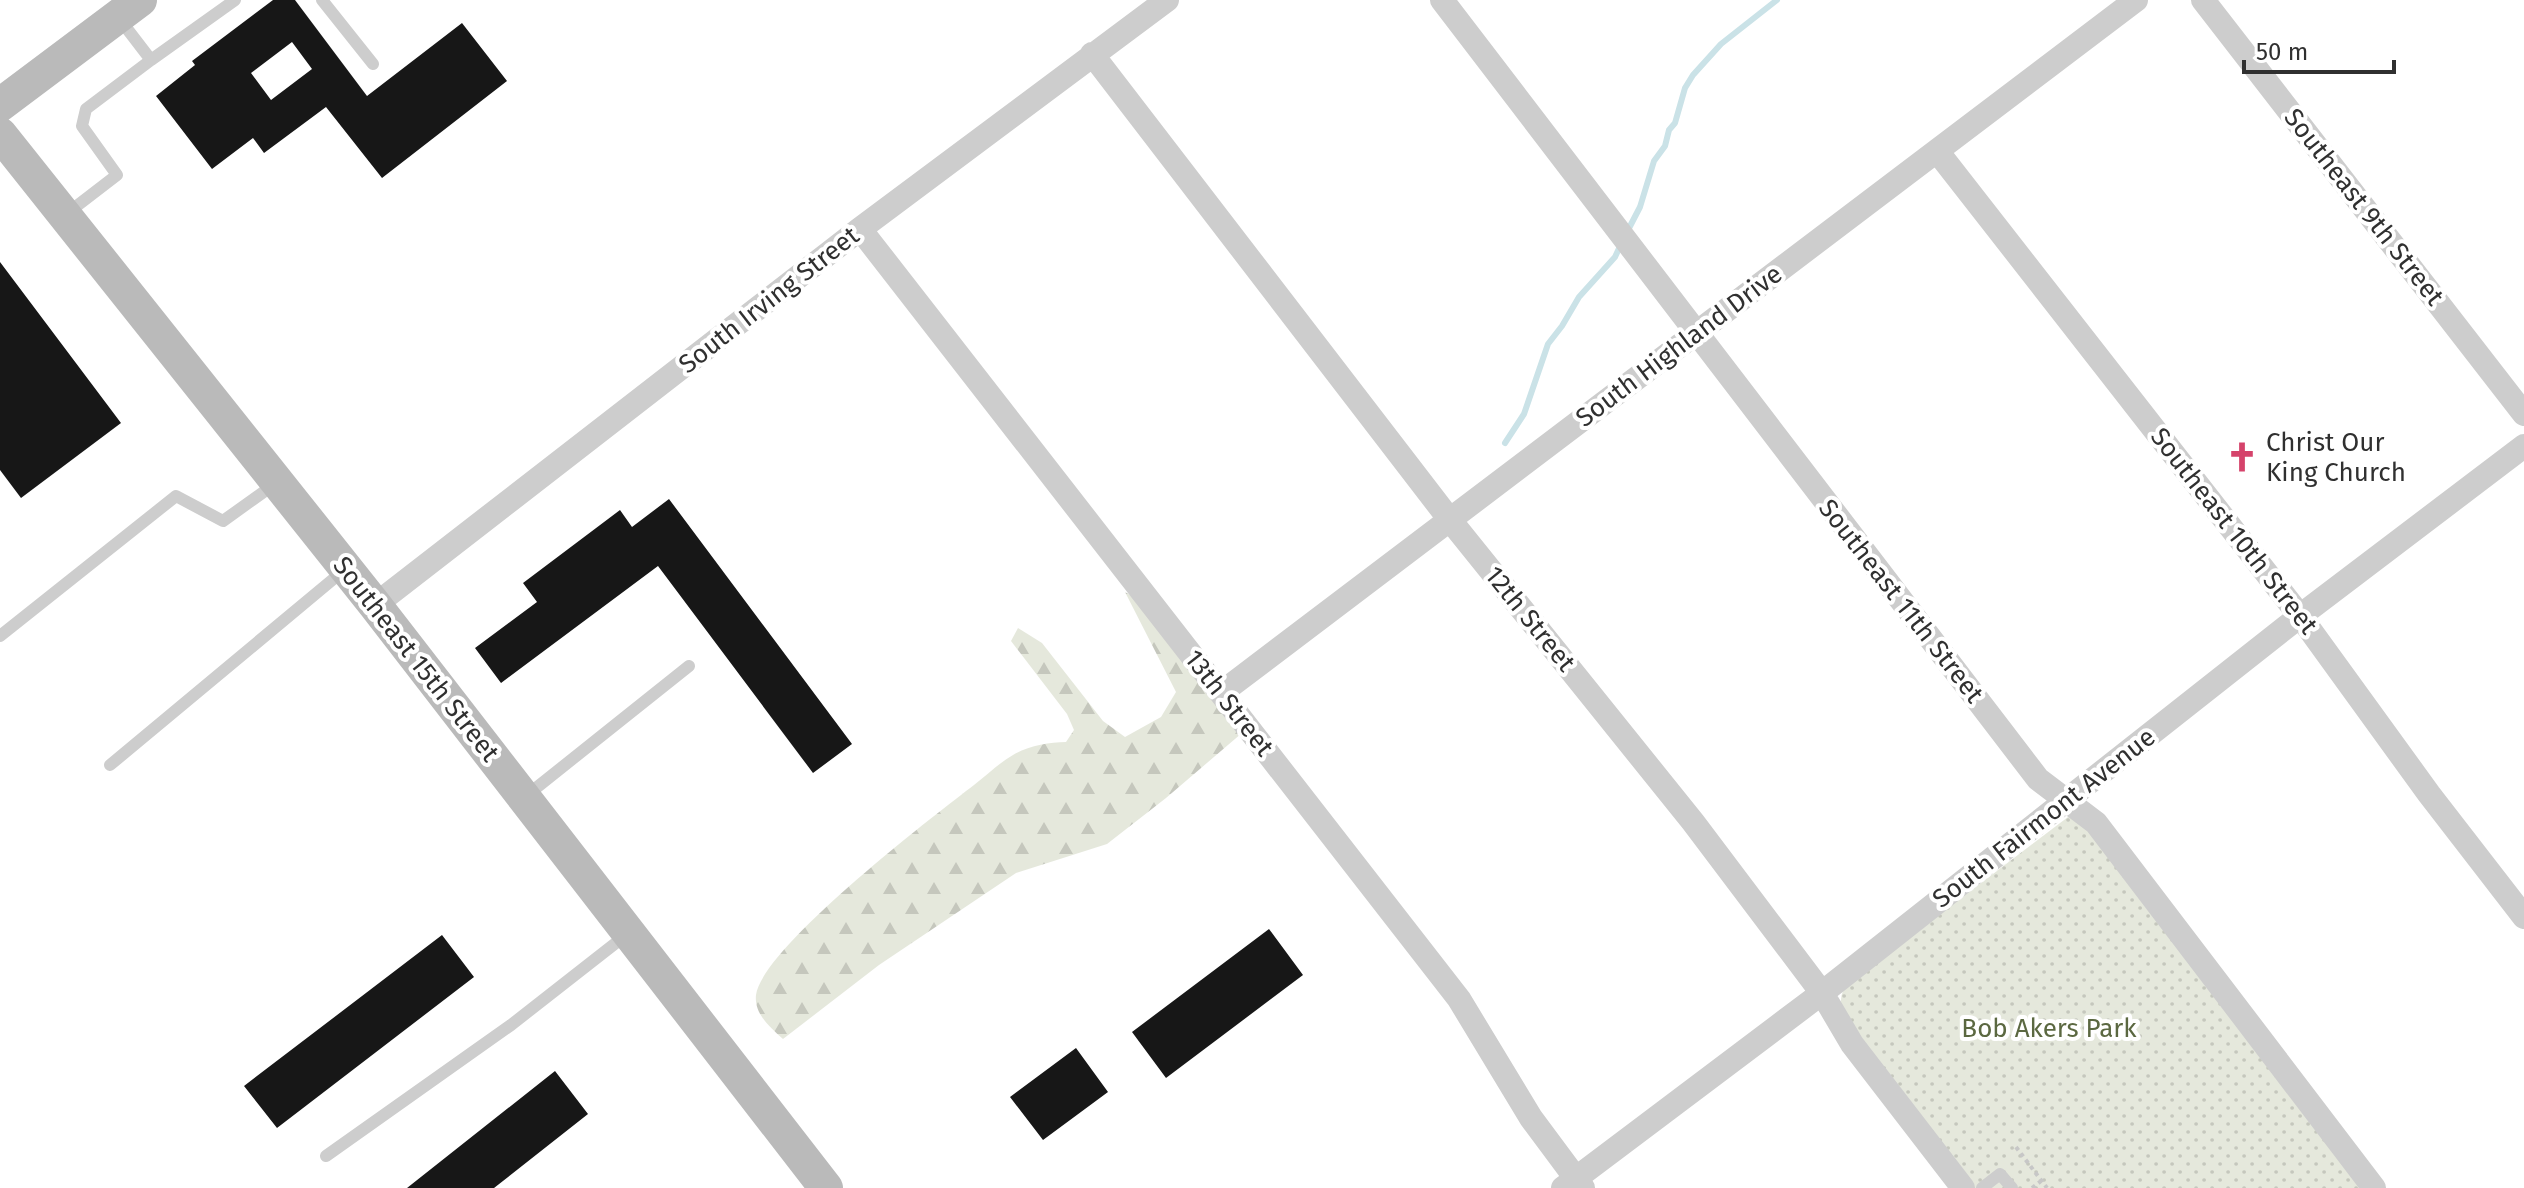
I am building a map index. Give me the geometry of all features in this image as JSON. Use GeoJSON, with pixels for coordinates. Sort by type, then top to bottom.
{"type":"FeatureCollection","features":[{"type":"Feature","properties":{"kind":"main road"},"geometry":{"type":"LineString","coordinates":[[0,105],[128,8]]}},
{"type":"Feature","properties":{"kind":"main road","name":"Southeast 15th Street"},"geometry":{"type":"LineString","coordinates":[[0,134],[375,605],[826,1188]]}},
{"type":"Feature","properties":{"kind":"street","name":"South Irving Street"},"geometry":{"type":"LineString","coordinates":[[375,605],[860,229],[1167,0]]}},
{"type":"Feature","properties":{"kind":"street","name":"Southeast 11th Street"},"geometry":{"type":"LineString","coordinates":[[1442,0],[2038,779],[2096,823],[2374,1188]]}},
{"type":"Feature","properties":{"kind":"street","name":"South Highland Drive"},"geometry":{"type":"LineString","coordinates":[[1221,693],[2136,0]]}},
{"type":"Feature","properties":{"kind":"street","name":"Southeast 9th Street"},"geometry":{"type":"LineString","coordinates":[[2203,0],[2524,414]]}},
{"type":"Feature","properties":{"kind":"street","name":"12th Street"},"geometry":{"type":"LineString","coordinates":[[1092,54],[1450,520],[1693,822],[1822,993],[1852,1044],[1963,1188]]}},
{"type":"Feature","properties":{"kind":"street","name":"Southeast 10th Street"},"geometry":{"type":"LineString","coordinates":[[1937,151],[2300,616],[2429,794],[2524,917]]}},
{"type":"Feature","properties":{"kind":"street","name":"13th Street"},"geometry":{"type":"LineString","coordinates":[[860,229],[1459,999],[1574,1185]]}},
{"type":"Feature","properties":{"kind":"street","name":"South Fairmont Avenue"},"geometry":{"type":"LineString","coordinates":[[1574,1185],[2300,616],[2524,446]]}},
{"type":"Feature","properties":{"kind":"lane"},"geometry":{"type":"LineString","coordinates":[[64,216],[117,175],[82,126],[86,109],[235,0]]}},
{"type":"Feature","properties":{"kind":"lane"},"geometry":{"type":"LineString","coordinates":[[322,0],[373,64]]}},
{"type":"Feature","properties":{"kind":"lane"},"geometry":{"type":"LineString","coordinates":[[128,8],[151,60]]}},
{"type":"Feature","properties":{"kind":"lane"},"geometry":{"type":"LineString","coordinates":[[0,636],[176,496],[223,521],[276,483]]}},
{"type":"Feature","properties":{"kind":"lane"},"geometry":{"type":"LineString","coordinates":[[110,765],[346,569]]}},
{"type":"Feature","properties":{"kind":"lane"},"geometry":{"type":"LineString","coordinates":[[524,798],[689,666]]}},
{"type":"Feature","properties":{"kind":"lane"},"geometry":{"type":"LineString","coordinates":[[326,1156],[511,1025],[629,933]]}},
{"type":"Feature","properties":{"kind":"lane"},"geometry":{"type":"LineString","coordinates":[[1982,1188],[2000,1174],[2012,1188]]}},
{"type":"Feature","properties":{"kind":"path"},"geometry":{"type":"LineString","coordinates":[[2016,1147],[2047,1188]]}},
{"type":"Feature","properties":{"kind":"path"},"geometry":{"type":"LineString","coordinates":[[2032,1188],[2041,1181]]}},
{"type":"Feature","properties":{"kind":"green space"},"geometry":{"type":"Polygon","coordinates":[[[1125,592],[1142,602],[1242,733],[1107,844],[1016,873],[879,965],[783,1039],[760,1014],[756,995],[765,974],[787,947],[852,884],[1003,762],[1032,747],[1066,742],[1074,730],[1067,714],[1011,641],[1018,628],[1042,643],[1103,721],[1125,737],[1161,717],[1176,692],[1125,592]]]}},
{"type":"Feature","properties":{"kind":"green space","name":"Bob Akers Park"},"geometry":{"type":"Polygon","coordinates":[[[2068,817],[2079,817],[2367,1188],[1971,1188],[1843,1015],[1842,993],[1850,982],[2068,817]]]}},
{"type":"Feature","properties":{"kind":"building"},"geometry":{"type":"Polygon","coordinates":[[[273,0],[295,0],[367,96],[462,23],[507,81],[382,178],[326,107],[264,153],[253,138],[212,169],[156,96],[195,65],[192,61],[273,0]],[[292,42],[251,73],[271,100],[312,69],[292,42]]]}},
{"type":"Feature","properties":{"kind":"building"},"geometry":{"type":"Polygon","coordinates":[[[0,262],[121,423],[21,498],[0,470],[0,262]]]}},
{"type":"Feature","properties":{"kind":"building"},"geometry":{"type":"Polygon","coordinates":[[[669,499],[852,744],[813,773],[658,566],[501,683],[475,648],[537,602],[523,583],[620,510],[632,527],[669,499]]]}},
{"type":"Feature","properties":{"kind":"building"},"geometry":{"type":"Polygon","coordinates":[[[1269,929],[1303,975],[1166,1078],[1132,1032],[1269,929]]]}},
{"type":"Feature","properties":{"kind":"building"},"geometry":{"type":"Polygon","coordinates":[[[442,935],[474,977],[277,1128],[244,1086],[442,935]]]}},
{"type":"Feature","properties":{"kind":"building"},"geometry":{"type":"Polygon","coordinates":[[[1076,1048],[1108,1092],[1043,1140],[1010,1097],[1076,1048]]]}},
{"type":"Feature","properties":{"kind":"building"},"geometry":{"type":"Polygon","coordinates":[[[555,1071],[588,1114],[494,1188],[407,1188],[555,1071]]]}},
{"type":"Feature","properties":{"kind":"waterway"},"geometry":{"type":"LineString","coordinates":[[1627,232],[1640,207],[1654,161],[1665,146],[1685,88],[1693,75],[1721,44],[1777,0]]}},
{"type":"Feature","properties":{"kind":"waterway"},"geometry":{"type":"LineString","coordinates":[[1505,443],[1524,414],[1548,344],[1579,297],[1615,257],[1622,242]]}},
{"type":"Feature","properties":{"kind":"place","name":"Christ Our King Church"},"geometry":{"type":"Point","coordinates":[2242,457]}}]}
